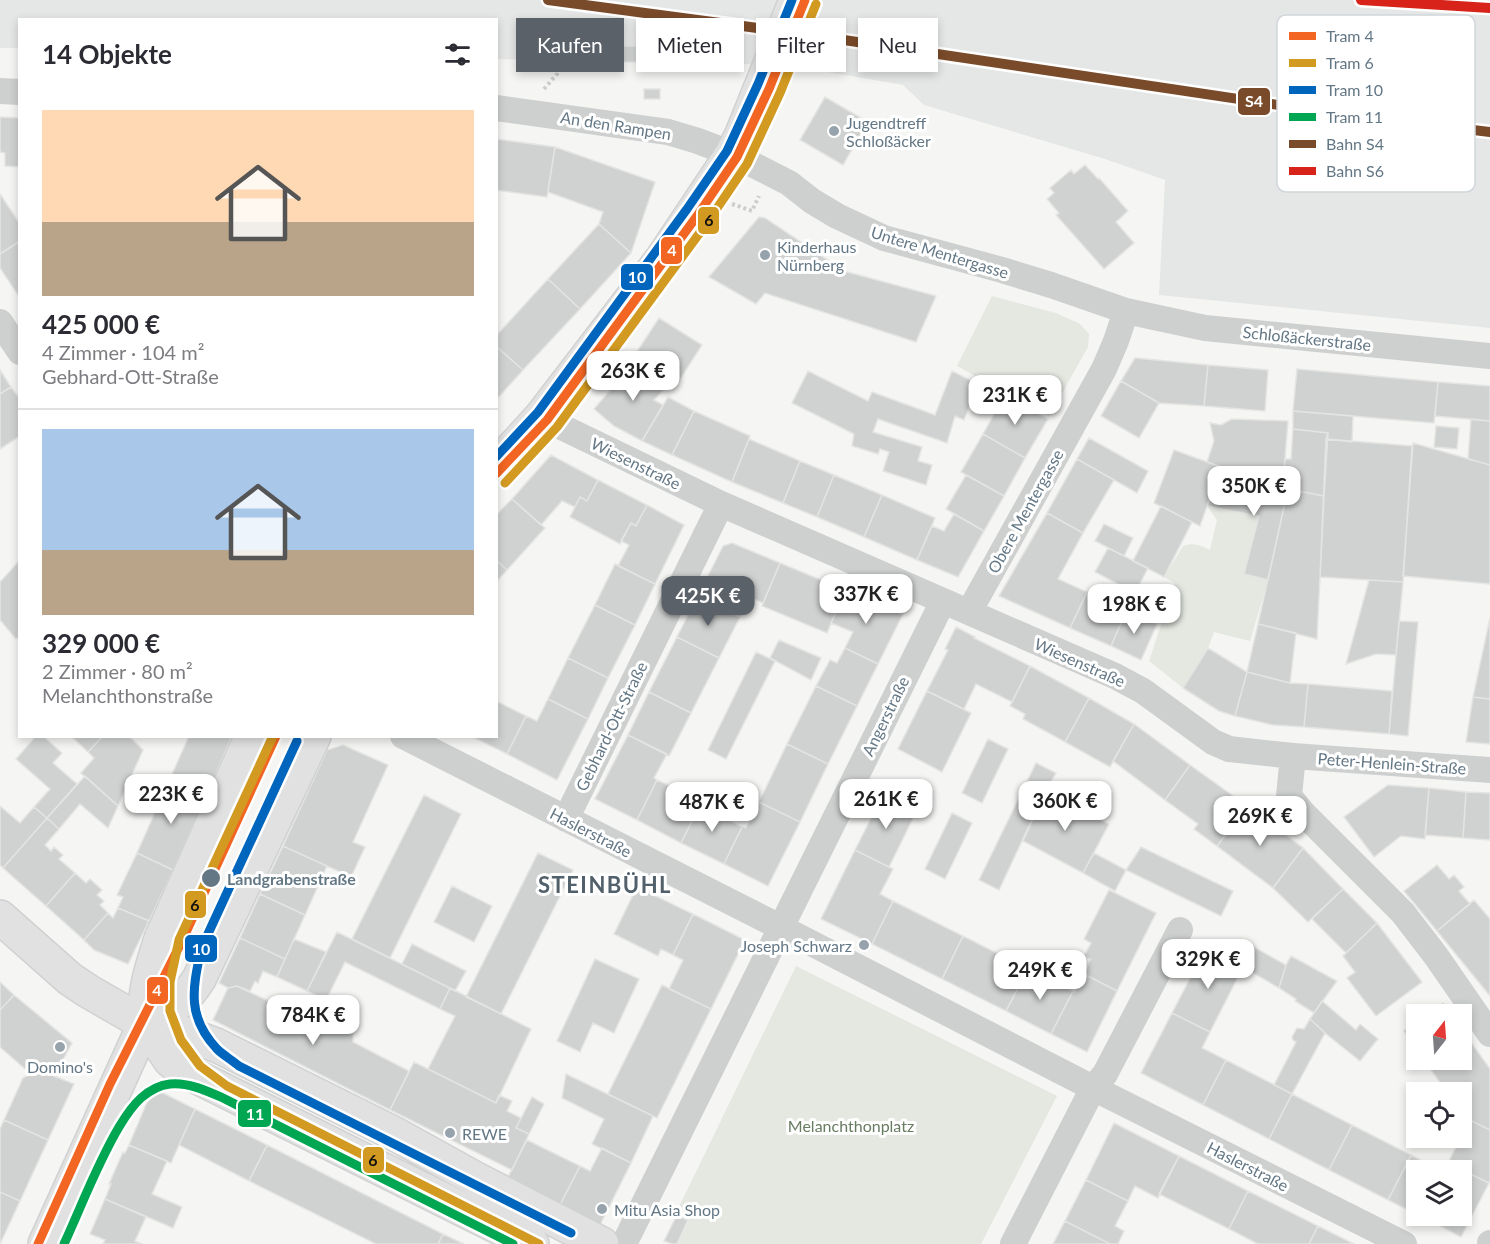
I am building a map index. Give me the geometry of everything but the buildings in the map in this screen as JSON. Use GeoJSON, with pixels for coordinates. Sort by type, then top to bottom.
{"type":"FeatureCollection","features":[{"type":"Feature","properties":{"kind":"main road"},"geometry":{"type":"LineString","coordinates":[[498,464],[541,417],[662,259],[706,195],[732,154],[745,126],[796,0]]}},
{"type":"Feature","properties":{"kind":"main road"},"geometry":{"type":"LineString","coordinates":[[251,738],[161,939],[147,988],[145,1023],[170,1060],[180,1069],[532,1244]]}},
{"type":"Feature","properties":{"kind":"main road"},"geometry":{"type":"LineString","coordinates":[[45,1244],[145,1023],[182,1001],[199,979],[313,738]]}},
{"type":"Feature","properties":{"kind":"main road"},"geometry":{"type":"LineString","coordinates":[[0,917],[70,979],[113,1006],[145,1023],[175,1030],[225,1049],[393,1133],[474,1178],[603,1244]]}},
{"type":"Feature","properties":{"kind":"street"},"geometry":{"type":"LineString","coordinates":[[0,91],[18,92]]}},
{"type":"Feature","properties":{"kind":"street","name":"An den Rampen"},"geometry":{"type":"LineString","coordinates":[[498,108],[668,132],[732,154]]}},
{"type":"Feature","properties":{"kind":"street","name":"Untere Mentergasse"},"geometry":{"type":"LineString","coordinates":[[732,154],[789,183],[812,201],[837,216],[884,238],[1002,270],[1126,311]]}},
{"type":"Feature","properties":{"kind":"street","name":"Schloßäckerstraße"},"geometry":{"type":"LineString","coordinates":[[1126,311],[1205,328],[1490,356]]}},
{"type":"Feature","properties":{"kind":"street","name":"Obere Mentergasse"},"geometry":{"type":"LineString","coordinates":[[969,612],[1104,369],[1126,311]]}},
{"type":"Feature","properties":{"kind":"street"},"geometry":{"type":"LineString","coordinates":[[0,322],[18,349]]}},
{"type":"Feature","properties":{"kind":"street","name":"Wiesenstraße"},"geometry":{"type":"LineString","coordinates":[[541,417],[721,504],[1115,676],[1143,691],[1213,742],[1229,749],[1293,756]]}},
{"type":"Feature","properties":{"kind":"street","name":"Gebhard-Ott-Straße"},"geometry":{"type":"LineString","coordinates":[[566,819],[721,504]]}},
{"type":"Feature","properties":{"kind":"street","name":"Angerstraße"},"geometry":{"type":"LineString","coordinates":[[780,927],[942,600]]}},
{"type":"Feature","properties":{"kind":"street","name":"Haslerstraße"},"geometry":{"type":"LineString","coordinates":[[407,738],[780,927]]}},
{"type":"Feature","properties":{"kind":"street"},"geometry":{"type":"LineString","coordinates":[[1293,756],[1289,796],[1302,812],[1403,913],[1490,1034]]}},
{"type":"Feature","properties":{"kind":"street","name":"Peter-Henlein-Straße"},"geometry":{"type":"LineString","coordinates":[[1293,756],[1490,771]]}},
{"type":"Feature","properties":{"kind":"street"},"geometry":{"type":"LineString","coordinates":[[624,1244],[780,927],[1093,1088]]}},
{"type":"Feature","properties":{"kind":"street"},"geometry":{"type":"LineString","coordinates":[[1013,1244],[1093,1088],[1105,1074],[1180,930]]}},
{"type":"Feature","properties":{"kind":"street","name":"Haslerstraße"},"geometry":{"type":"LineString","coordinates":[[1093,1088],[1404,1244]]}},
{"type":"Feature","properties":{"kind":"path"},"geometry":{"type":"LineString","coordinates":[[544,89],[557,72]]}},
{"type":"Feature","properties":{"kind":"path"},"geometry":{"type":"LineString","coordinates":[[706,195],[752,211],[770,174]]}},
{"type":"Feature","properties":{"kind":"shaded area"},"geometry":{"type":"Polygon","coordinates":[[[0,0],[1490,0],[1490,328],[1159,295],[1165,180],[1105,159],[924,105],[903,85],[828,72],[846,72],[846,18],[756,18],[756,64],[744,64],[744,18],[636,18],[636,62],[624,62],[624,18],[516,18],[516,59],[498,59],[498,18],[18,18],[18,48],[0,48],[0,0]]]}},
{"type":"Feature","properties":{"kind":"green space"},"geometry":{"type":"Polygon","coordinates":[[[992,296],[1056,313],[1080,324],[1089,334],[1088,347],[1049,416],[957,366],[992,296]]]}},
{"type":"Feature","properties":{"kind":"green space"},"geometry":{"type":"Polygon","coordinates":[[[1207,506],[1259,516],[1244,574],[1268,580],[1250,641],[1214,632],[1208,648],[1183,688],[1149,661],[1175,583],[1164,577],[1183,546],[1194,544],[1210,550],[1217,520],[1207,506]]]}},
{"type":"Feature","properties":{"kind":"green space","name":"Melanchthonplatz"},"geometry":{"type":"Polygon","coordinates":[[[796,966],[1057,1096],[981,1244],[678,1244],[689,1220],[676,1213],[796,966]]]}},
{"type":"Feature","properties":{"kind":"tram line","name":"10"},"geometry":{"type":"LineString","coordinates":[[498,455],[538,412],[727,151],[758,84],[792,0]]}},
{"type":"Feature","properties":{"kind":"tram line","name":"4"},"geometry":{"type":"LineString","coordinates":[[498,472],[547,420],[697,216],[737,157],[769,89],[805,0]]}},
{"type":"Feature","properties":{"kind":"tram line","name":"6"},"geometry":{"type":"LineString","coordinates":[[505,483],[557,427],[707,223],[747,164],[780,93],[816,4]]}},
{"type":"Feature","properties":{"kind":"tram line","name":"6"},"geometry":{"type":"LineString","coordinates":[[272,738],[179,940],[170,982],[170,1011],[181,1040],[200,1066],[227,1086],[539,1244]]}},
{"type":"Feature","properties":{"kind":"tram line","name":"4"},"geometry":{"type":"LineString","coordinates":[[38,1244],[110,1084],[182,941],[275,738]]}},
{"type":"Feature","properties":{"kind":"tram line","name":"10"},"geometry":{"type":"LineString","coordinates":[[297,741],[201,949],[194,989],[194,1001],[200,1025],[217,1049],[239,1066],[571,1233]]}},
{"type":"Feature","properties":{"kind":"tram line","name":"11"},"geometry":{"type":"LineString","coordinates":[[64,1244],[119,1127],[141,1098],[151,1091],[170,1084],[184,1084],[223,1098],[513,1244]]}},
{"type":"Feature","properties":{"kind":"rail line","name":"S4"},"geometry":{"type":"LineString","coordinates":[[548,0],[817,36],[1277,105]]}},
{"type":"Feature","properties":{"kind":"rail line","name":"S6"},"geometry":{"type":"LineString","coordinates":[[1361,0],[1490,8]]}},
{"type":"Feature","properties":{"kind":"rail line","name":"S4"},"geometry":{"type":"LineString","coordinates":[[1475,130],[1490,132]]}},
{"type":"Feature","properties":{"kind":"place","name":"Jugendtreff Schloßäcker"},"geometry":{"type":"Point","coordinates":[834,131]}},
{"type":"Feature","properties":{"kind":"place","name":"Kinderhaus Nürnberg"},"geometry":{"type":"Point","coordinates":[765,255]}},
{"type":"Feature","properties":{"kind":"place","name":"Landgrabenstraße"},"geometry":{"type":"Point","coordinates":[211,878]}},
{"type":"Feature","properties":{"kind":"place","name":"Joseph Schwarz"},"geometry":{"type":"Point","coordinates":[864,945]}},
{"type":"Feature","properties":{"kind":"place","name":"Domino's"},"geometry":{"type":"Point","coordinates":[60,1047]}},
{"type":"Feature","properties":{"kind":"place","name":"REWE"},"geometry":{"type":"Point","coordinates":[450,1133]}},
{"type":"Feature","properties":{"kind":"place","name":"Mitu Asia Shop"},"geometry":{"type":"Point","coordinates":[602,1209]}},
{"type":"Feature","properties":{"kind":"district","name":"STEINBÜHL"},"geometry":{"type":"Point","coordinates":[605,884]}}]}
